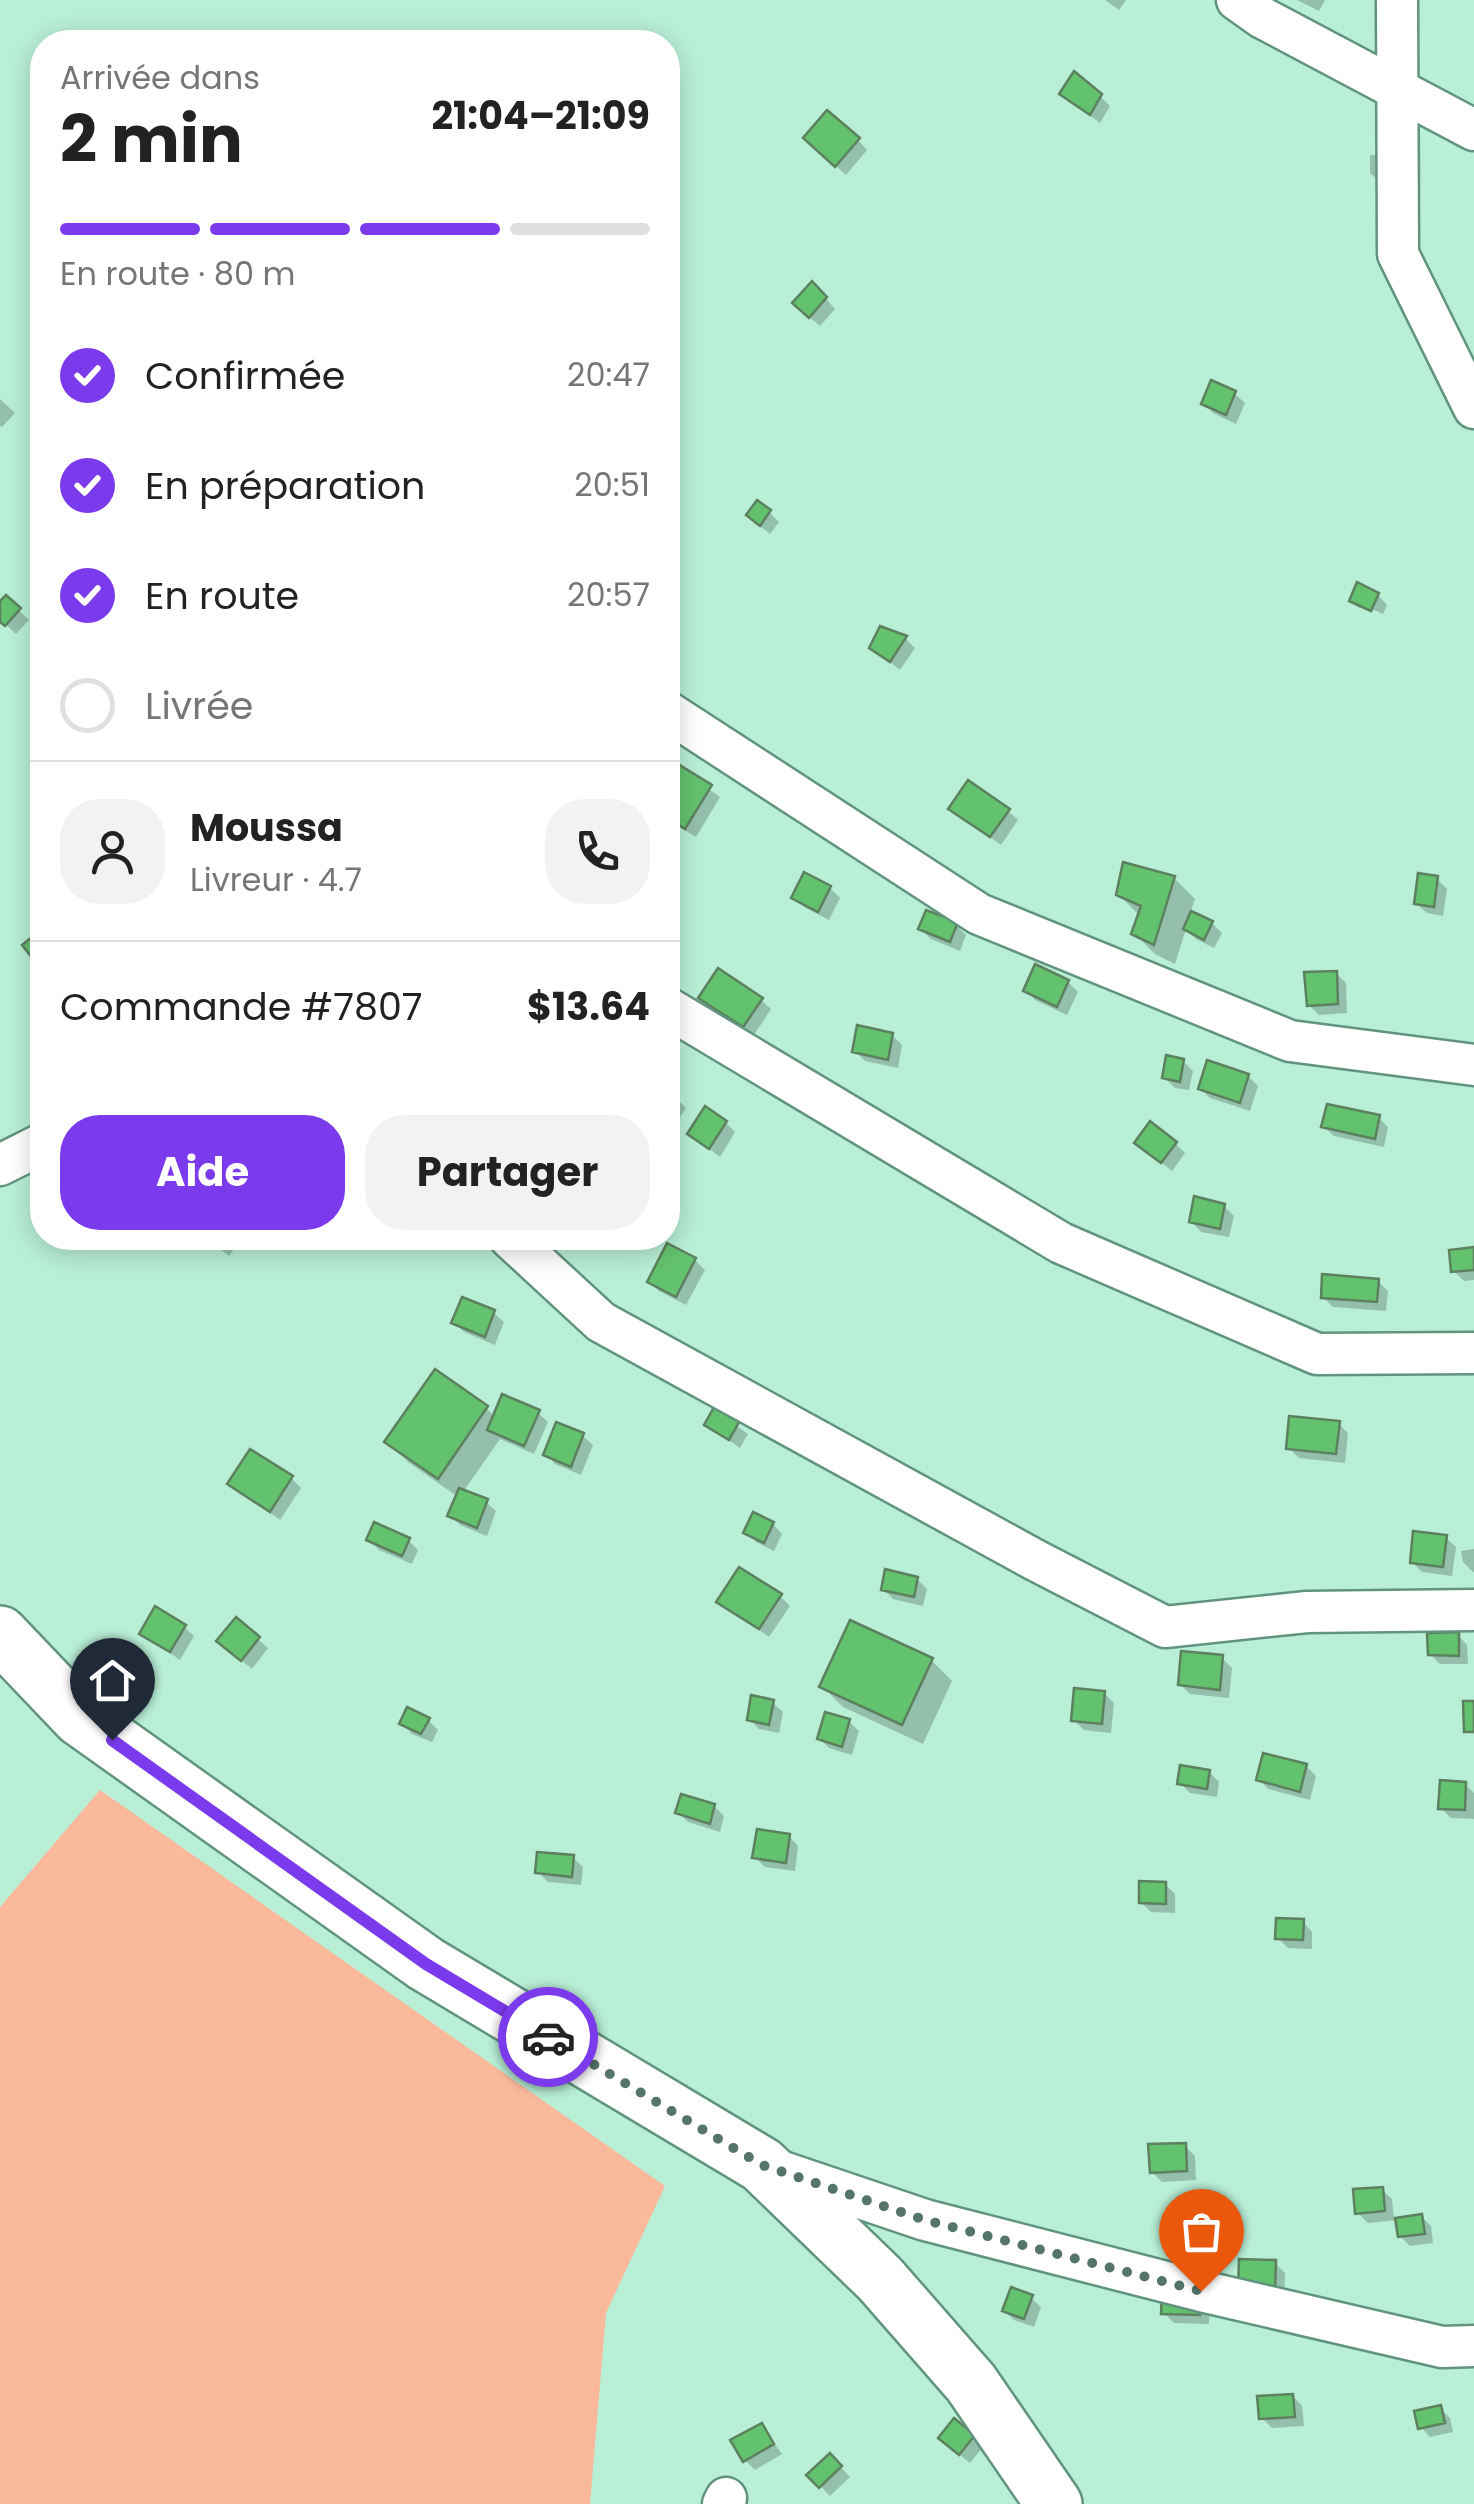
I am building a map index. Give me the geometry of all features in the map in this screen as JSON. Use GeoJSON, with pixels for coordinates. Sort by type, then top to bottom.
{"type":"FeatureCollection","features":[{"type":"Feature","properties":{"kind":"street"},"geometry":{"type":"LineString","coordinates":[[1237,0],[1261,17],[1474,130]]}},
{"type":"Feature","properties":{"kind":"street"},"geometry":{"type":"LineString","coordinates":[[1397,0],[1398,254],[1474,408]]}},
{"type":"Feature","properties":{"kind":"street"},"geometry":{"type":"LineString","coordinates":[[680,720],[979,914],[1290,1041],[1474,1065]]}},
{"type":"Feature","properties":{"kind":"street"},"geometry":{"type":"LineString","coordinates":[[680,1015],[1061,1243],[1299,1346],[1318,1354],[1474,1353]]}},
{"type":"Feature","properties":{"kind":"street"},"geometry":{"type":"LineString","coordinates":[[0,1164],[30,1150]]}},
{"type":"Feature","properties":{"kind":"street"},"geometry":{"type":"LineString","coordinates":[[523,1250],[601,1322],[1018,1551],[1165,1626],[1307,1612],[1474,1610]]}},
{"type":"Feature","properties":{"kind":"street"},"geometry":{"type":"LineString","coordinates":[[0,1634],[80,1718],[426,1964],[762,2165],[925,2220],[1128,2272],[1442,2347],[1474,2346]]}},
{"type":"Feature","properties":{"kind":"street"},"geometry":{"type":"LineString","coordinates":[[762,2165],[880,2279],[971,2383],[1054,2504]]}},
{"type":"Feature","properties":{"kind":"shaded area"},"geometry":{"type":"Polygon","coordinates":[[[100,1790],[665,2186],[606,2313],[590,2504],[0,2504],[0,1907],[100,1790]]]}},
{"type":"Feature","properties":{"kind":"building"},"geometry":{"type":"Polygon","coordinates":[[[1074,71],[1102,94],[1090,115],[1059,94],[1074,71]]]}},
{"type":"Feature","properties":{"kind":"building"},"geometry":{"type":"Polygon","coordinates":[[[827,110],[860,138],[835,167],[803,138],[827,110]]]}},
{"type":"Feature","properties":{"kind":"building"},"geometry":{"type":"Polygon","coordinates":[[[812,281],[827,297],[809,318],[792,303],[812,281]]]}},
{"type":"Feature","properties":{"kind":"building"},"geometry":{"type":"Polygon","coordinates":[[[1211,380],[1236,391],[1226,415],[1201,404],[1211,380]]]}},
{"type":"Feature","properties":{"kind":"building"},"geometry":{"type":"Polygon","coordinates":[[[757,500],[771,510],[760,526],[746,515],[757,500]]]}},
{"type":"Feature","properties":{"kind":"building"},"geometry":{"type":"Polygon","coordinates":[[[1357,582],[1379,593],[1371,611],[1349,601],[1357,582]]]}},
{"type":"Feature","properties":{"kind":"building"},"geometry":{"type":"Polygon","coordinates":[[[6,595],[21,608],[5,626],[0,622],[0,601],[6,595]]]}},
{"type":"Feature","properties":{"kind":"building"},"geometry":{"type":"Polygon","coordinates":[[[880,626],[907,636],[890,662],[869,648],[880,626]]]}},
{"type":"Feature","properties":{"kind":"building"},"geometry":{"type":"Polygon","coordinates":[[[680,765],[712,785],[685,829],[680,826],[680,765]]]}},
{"type":"Feature","properties":{"kind":"building"},"geometry":{"type":"Polygon","coordinates":[[[968,780],[1010,809],[990,837],[948,809],[968,780]]]}},
{"type":"Feature","properties":{"kind":"building"},"geometry":{"type":"Polygon","coordinates":[[[1123,862],[1175,876],[1154,945],[1131,934],[1141,906],[1116,895],[1123,862]]]}},
{"type":"Feature","properties":{"kind":"building"},"geometry":{"type":"Polygon","coordinates":[[[804,872],[831,886],[818,912],[791,898],[804,872]]]}},
{"type":"Feature","properties":{"kind":"building"},"geometry":{"type":"Polygon","coordinates":[[[1418,873],[1438,876],[1434,907],[1414,904],[1418,873]]]}},
{"type":"Feature","properties":{"kind":"building"},"geometry":{"type":"Polygon","coordinates":[[[926,910],[958,922],[950,942],[918,929],[926,910]]]}},
{"type":"Feature","properties":{"kind":"building"},"geometry":{"type":"Polygon","coordinates":[[[1191,911],[1213,921],[1204,940],[1183,929],[1191,911]]]}},
{"type":"Feature","properties":{"kind":"building"},"geometry":{"type":"Polygon","coordinates":[[[30,939],[30,955],[22,945],[30,939]]]}},
{"type":"Feature","properties":{"kind":"building"},"geometry":{"type":"Polygon","coordinates":[[[1035,964],[1069,980],[1057,1007],[1023,991],[1035,964]]]}},
{"type":"Feature","properties":{"kind":"building"},"geometry":{"type":"Polygon","coordinates":[[[718,968],[763,998],[743,1027],[698,998],[718,968]]]}},
{"type":"Feature","properties":{"kind":"building"},"geometry":{"type":"Polygon","coordinates":[[[1337,971],[1338,1004],[1307,1006],[1304,972],[1337,971]]]}},
{"type":"Feature","properties":{"kind":"building"},"geometry":{"type":"Polygon","coordinates":[[[857,1025],[893,1033],[888,1060],[852,1052],[857,1025]]]}},
{"type":"Feature","properties":{"kind":"building"},"geometry":{"type":"Polygon","coordinates":[[[1166,1055],[1184,1059],[1180,1082],[1162,1078],[1166,1055]]]}},
{"type":"Feature","properties":{"kind":"building"},"geometry":{"type":"Polygon","coordinates":[[[1207,1060],[1249,1074],[1240,1103],[1198,1089],[1207,1060]]]}},
{"type":"Feature","properties":{"kind":"building"},"geometry":{"type":"Polygon","coordinates":[[[1327,1104],[1380,1115],[1375,1139],[1321,1127],[1327,1104]]]}},
{"type":"Feature","properties":{"kind":"building"},"geometry":{"type":"Polygon","coordinates":[[[705,1106],[727,1121],[709,1149],[687,1134],[705,1106]]]}},
{"type":"Feature","properties":{"kind":"building"},"geometry":{"type":"Polygon","coordinates":[[[1150,1121],[1177,1142],[1161,1163],[1134,1143],[1150,1121]]]}},
{"type":"Feature","properties":{"kind":"building"},"geometry":{"type":"Polygon","coordinates":[[[1194,1196],[1225,1204],[1220,1229],[1189,1222],[1194,1196]]]}},
{"type":"Feature","properties":{"kind":"building"},"geometry":{"type":"Polygon","coordinates":[[[1474,1247],[1474,1270],[1451,1272],[1449,1250],[1474,1247]]]}},
{"type":"Feature","properties":{"kind":"building"},"geometry":{"type":"Polygon","coordinates":[[[663,1250],[680,1250],[696,1258],[676,1297],[647,1282],[663,1250]]]}},
{"type":"Feature","properties":{"kind":"building"},"geometry":{"type":"Polygon","coordinates":[[[1322,1274],[1379,1279],[1377,1302],[1321,1298],[1322,1274]]]}},
{"type":"Feature","properties":{"kind":"building"},"geometry":{"type":"Polygon","coordinates":[[[462,1297],[495,1310],[485,1337],[451,1323],[462,1297]]]}},
{"type":"Feature","properties":{"kind":"building"},"geometry":{"type":"Polygon","coordinates":[[[435,1369],[488,1406],[438,1479],[384,1442],[435,1369]]]}},
{"type":"Feature","properties":{"kind":"building"},"geometry":{"type":"Polygon","coordinates":[[[502,1394],[540,1410],[524,1446],[487,1430],[502,1394]]]}},
{"type":"Feature","properties":{"kind":"building"},"geometry":{"type":"Polygon","coordinates":[[[714,1407],[739,1422],[729,1440],[704,1425],[714,1407]]]}},
{"type":"Feature","properties":{"kind":"building"},"geometry":{"type":"Polygon","coordinates":[[[1289,1416],[1340,1421],[1336,1454],[1286,1449],[1289,1416]]]}},
{"type":"Feature","properties":{"kind":"building"},"geometry":{"type":"Polygon","coordinates":[[[556,1422],[584,1433],[571,1467],[543,1455],[556,1422]]]}},
{"type":"Feature","properties":{"kind":"building"},"geometry":{"type":"Polygon","coordinates":[[[250,1449],[293,1476],[270,1512],[227,1484],[250,1449]]]}},
{"type":"Feature","properties":{"kind":"building"},"geometry":{"type":"Polygon","coordinates":[[[459,1488],[488,1499],[477,1528],[447,1516],[459,1488]]]}},
{"type":"Feature","properties":{"kind":"building"},"geometry":{"type":"Polygon","coordinates":[[[753,1512],[774,1522],[764,1543],[743,1533],[753,1512]]]}},
{"type":"Feature","properties":{"kind":"building"},"geometry":{"type":"Polygon","coordinates":[[[374,1522],[410,1538],[402,1556],[366,1540],[374,1522]]]}},
{"type":"Feature","properties":{"kind":"building"},"geometry":{"type":"Polygon","coordinates":[[[1413,1531],[1447,1535],[1443,1567],[1410,1563],[1413,1531]]]}},
{"type":"Feature","properties":{"kind":"building"},"geometry":{"type":"Polygon","coordinates":[[[739,1567],[782,1594],[759,1629],[716,1602],[739,1567]]]}},
{"type":"Feature","properties":{"kind":"building"},"geometry":{"type":"Polygon","coordinates":[[[885,1569],[918,1577],[914,1597],[881,1590],[885,1569]]]}},
{"type":"Feature","properties":{"kind":"building"},"geometry":{"type":"Polygon","coordinates":[[[155,1606],[186,1625],[170,1652],[139,1634],[155,1606]]]}},
{"type":"Feature","properties":{"kind":"building"},"geometry":{"type":"Polygon","coordinates":[[[236,1617],[260,1637],[241,1661],[216,1641],[236,1617]]]}},
{"type":"Feature","properties":{"kind":"building"},"geometry":{"type":"Polygon","coordinates":[[[850,1620],[933,1658],[902,1725],[819,1687],[850,1620]]]}},
{"type":"Feature","properties":{"kind":"building"},"geometry":{"type":"Polygon","coordinates":[[[1459,1632],[1459,1656],[1428,1655],[1427,1633],[1459,1632]]]}},
{"type":"Feature","properties":{"kind":"building"},"geometry":{"type":"Polygon","coordinates":[[[1181,1651],[1223,1655],[1220,1690],[1178,1685],[1181,1651]]]}},
{"type":"Feature","properties":{"kind":"building"},"geometry":{"type":"Polygon","coordinates":[[[1074,1688],[1105,1691],[1102,1724],[1071,1721],[1074,1688]]]}},
{"type":"Feature","properties":{"kind":"building"},"geometry":{"type":"Polygon","coordinates":[[[751,1695],[774,1700],[769,1725],[747,1720],[751,1695]]]}},
{"type":"Feature","properties":{"kind":"building"},"geometry":{"type":"Polygon","coordinates":[[[1463,1701],[1474,1701],[1474,1732],[1464,1732],[1463,1701]]]}},
{"type":"Feature","properties":{"kind":"building"},"geometry":{"type":"Polygon","coordinates":[[[407,1707],[430,1718],[421,1734],[399,1724],[407,1707]]]}},
{"type":"Feature","properties":{"kind":"building"},"geometry":{"type":"Polygon","coordinates":[[[825,1712],[850,1719],[842,1747],[817,1739],[825,1712]]]}},
{"type":"Feature","properties":{"kind":"building"},"geometry":{"type":"Polygon","coordinates":[[[1263,1753],[1307,1764],[1300,1792],[1256,1780],[1263,1753]]]}},
{"type":"Feature","properties":{"kind":"building"},"geometry":{"type":"Polygon","coordinates":[[[1180,1765],[1210,1770],[1207,1789],[1177,1784],[1180,1765]]]}},
{"type":"Feature","properties":{"kind":"building"},"geometry":{"type":"Polygon","coordinates":[[[1440,1780],[1466,1782],[1465,1810],[1438,1809],[1440,1780]]]}},
{"type":"Feature","properties":{"kind":"building"},"geometry":{"type":"Polygon","coordinates":[[[681,1794],[715,1804],[710,1824],[675,1813],[681,1794]]]}},
{"type":"Feature","properties":{"kind":"building"},"geometry":{"type":"Polygon","coordinates":[[[757,1829],[790,1834],[786,1863],[752,1858],[757,1829]]]}},
{"type":"Feature","properties":{"kind":"building"},"geometry":{"type":"Polygon","coordinates":[[[537,1852],[574,1855],[572,1877],[535,1873],[537,1852]]]}},
{"type":"Feature","properties":{"kind":"building"},"geometry":{"type":"Polygon","coordinates":[[[1139,1881],[1166,1882],[1166,1904],[1139,1903],[1139,1881]]]}},
{"type":"Feature","properties":{"kind":"building"},"geometry":{"type":"Polygon","coordinates":[[[1276,1918],[1304,1919],[1303,1940],[1275,1939],[1276,1918]]]}},
{"type":"Feature","properties":{"kind":"building"},"geometry":{"type":"Polygon","coordinates":[[[1186,2143],[1187,2171],[1150,2173],[1148,2144],[1186,2143]]]}},
{"type":"Feature","properties":{"kind":"building"},"geometry":{"type":"Polygon","coordinates":[[[1383,2187],[1385,2211],[1355,2214],[1353,2189],[1383,2187]]]}},
{"type":"Feature","properties":{"kind":"building"},"geometry":{"type":"Polygon","coordinates":[[[1422,2214],[1425,2234],[1398,2237],[1395,2218],[1422,2214]]]}},
{"type":"Feature","properties":{"kind":"building"},"geometry":{"type":"Polygon","coordinates":[[[1239,2259],[1276,2260],[1275,2291],[1238,2290],[1239,2259]]]}},
{"type":"Feature","properties":{"kind":"building"},"geometry":{"type":"Polygon","coordinates":[[[1011,2287],[1033,2295],[1024,2319],[1002,2311],[1011,2287]]]}},
{"type":"Feature","properties":{"kind":"building"},"geometry":{"type":"Polygon","coordinates":[[[1162,2290],[1201,2291],[1200,2315],[1161,2314],[1162,2290]]]}},
{"type":"Feature","properties":{"kind":"building"},"geometry":{"type":"Polygon","coordinates":[[[1293,2394],[1295,2417],[1259,2419],[1257,2396],[1293,2394]]]}},
{"type":"Feature","properties":{"kind":"building"},"geometry":{"type":"Polygon","coordinates":[[[1441,2405],[1445,2423],[1418,2429],[1414,2411],[1441,2405]]]}},
{"type":"Feature","properties":{"kind":"building"},"geometry":{"type":"Polygon","coordinates":[[[954,2418],[975,2435],[959,2455],[938,2438],[954,2418]]]}},
{"type":"Feature","properties":{"kind":"building"},"geometry":{"type":"Polygon","coordinates":[[[762,2423],[774,2444],[743,2462],[730,2440],[762,2423]]]}},
{"type":"Feature","properties":{"kind":"building"},"geometry":{"type":"Polygon","coordinates":[[[830,2453],[842,2466],[819,2488],[806,2475],[830,2453]]]}},
{"type":"Feature","properties":{"kind":"way so far"},"geometry":{"type":"LineString","coordinates":[[548,2037],[762,2165],[925,2220],[1201,2291]]}},
{"type":"Feature","properties":{"kind":"route"},"geometry":{"type":"LineString","coordinates":[[112,1740],[426,1964],[548,2037]]}}]}
